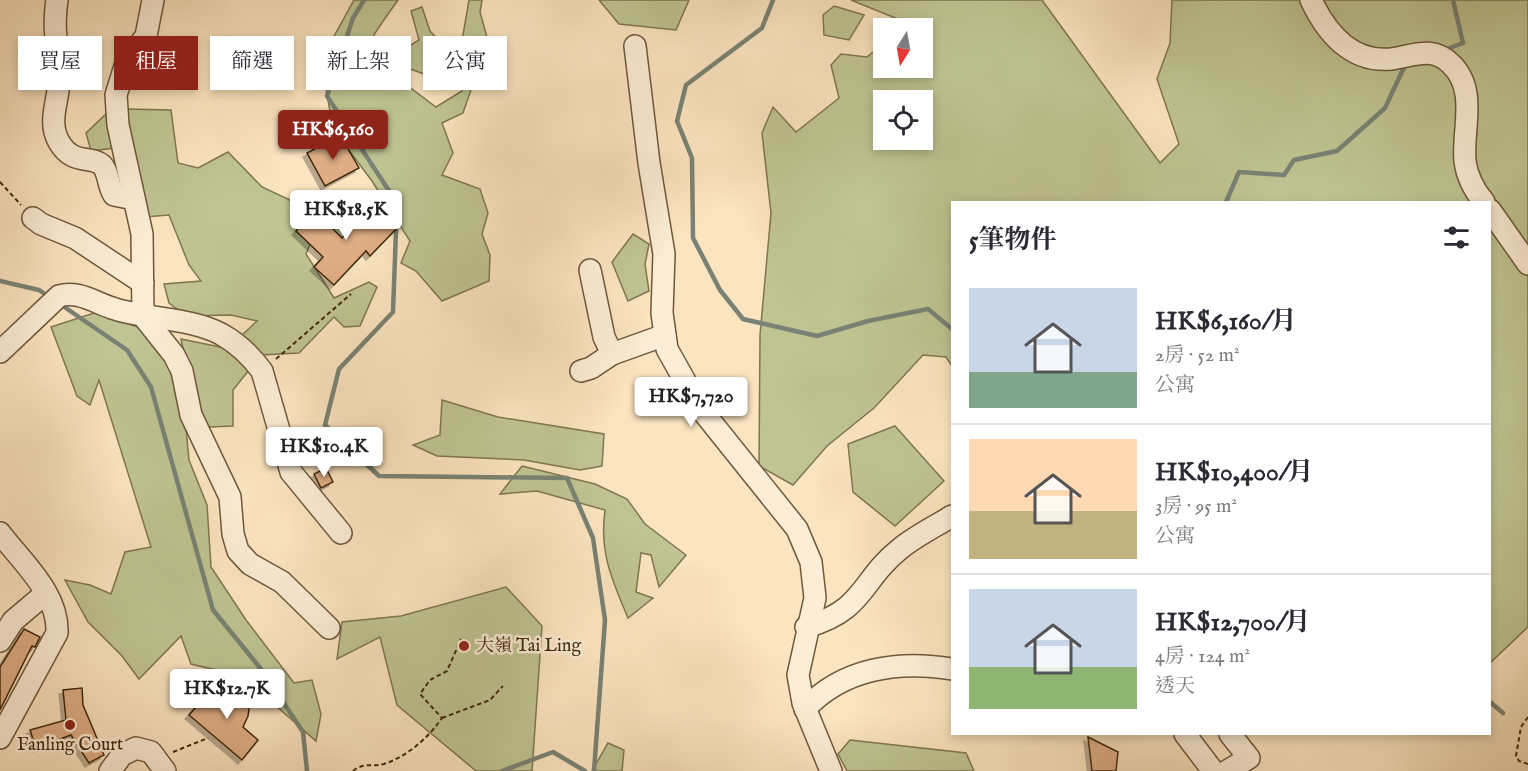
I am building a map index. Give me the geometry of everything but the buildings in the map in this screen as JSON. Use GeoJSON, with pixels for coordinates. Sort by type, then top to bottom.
{"type":"FeatureCollection","features":[{"type":"Feature","properties":{"kind":"street"},"geometry":{"type":"LineString","coordinates":[[57,0],[54,40],[59,77],[53,115],[56,136],[65,150],[73,156],[100,164],[114,195],[134,199]]}},
{"type":"Feature","properties":{"kind":"street"},"geometry":{"type":"LineString","coordinates":[[153,0],[146,36],[126,63],[116,94],[118,125],[142,234],[142,316],[174,355],[182,371],[191,415],[230,497],[233,534],[238,551],[250,564],[282,582],[329,628]]}},
{"type":"Feature","properties":{"kind":"street"},"geometry":{"type":"LineString","coordinates":[[1311,0],[1336,39],[1358,53],[1386,59],[1421,52],[1435,54],[1452,64],[1464,83],[1467,119],[1466,166],[1470,181],[1483,201]]}},
{"type":"Feature","properties":{"kind":"street"},"geometry":{"type":"LineString","coordinates":[[635,46],[652,185],[664,254],[662,312],[667,349],[700,408],[797,529],[812,562],[815,598],[806,627],[798,675],[805,709],[831,771]]}},
{"type":"Feature","properties":{"kind":"street"},"geometry":{"type":"LineString","coordinates":[[1491,211],[1528,264]]}},
{"type":"Feature","properties":{"kind":"street"},"geometry":{"type":"LineString","coordinates":[[33,218],[83,243],[142,283]]}},
{"type":"Feature","properties":{"kind":"street"},"geometry":{"type":"LineString","coordinates":[[590,270],[604,337],[612,354]]}},
{"type":"Feature","properties":{"kind":"street"},"geometry":{"type":"LineString","coordinates":[[0,352],[59,296],[69,293],[142,316],[201,326],[220,334],[252,357],[262,371],[291,472],[341,532]]}},
{"type":"Feature","properties":{"kind":"street"},"geometry":{"type":"LineString","coordinates":[[581,371],[591,368],[612,354],[665,335]]}},
{"type":"Feature","properties":{"kind":"street"},"geometry":{"type":"LineString","coordinates":[[806,627],[829,621],[842,613],[858,599],[900,549],[951,517]]}},
{"type":"Feature","properties":{"kind":"street"},"geometry":{"type":"LineString","coordinates":[[0,533],[7,554],[46,593],[56,612],[57,633],[4,724]]}},
{"type":"Feature","properties":{"kind":"street"},"geometry":{"type":"LineString","coordinates":[[0,642],[14,621],[46,593]]}},
{"type":"Feature","properties":{"kind":"street"},"geometry":{"type":"LineString","coordinates":[[805,709],[830,686],[853,675],[890,666],[950,663]]}},
{"type":"Feature","properties":{"kind":"street"},"geometry":{"type":"LineString","coordinates":[[1186,735],[1213,771]]}},
{"type":"Feature","properties":{"kind":"street"},"geometry":{"type":"LineString","coordinates":[[1227,771],[1253,765],[1231,735]]}},
{"type":"Feature","properties":{"kind":"street"},"geometry":{"type":"LineString","coordinates":[[113,758],[131,749],[141,748],[151,753],[161,766]]}},
{"type":"Feature","properties":{"kind":"path"},"geometry":{"type":"LineString","coordinates":[[0,182],[33,218]]}},
{"type":"Feature","properties":{"kind":"path"},"geometry":{"type":"LineString","coordinates":[[262,371],[351,294]]}},
{"type":"Feature","properties":{"kind":"path"},"geometry":{"type":"LineString","coordinates":[[442,718],[420,694],[430,680],[447,671],[461,639]]}},
{"type":"Feature","properties":{"kind":"path"},"geometry":{"type":"LineString","coordinates":[[353,771],[367,763],[382,764],[421,743],[442,718],[490,700],[503,686]]}},
{"type":"Feature","properties":{"kind":"path"},"geometry":{"type":"LineString","coordinates":[[1528,717],[1521,727],[1516,756],[1520,761],[1528,764]]}},
{"type":"Feature","properties":{"kind":"path"},"geometry":{"type":"LineString","coordinates":[[161,766],[208,738]]}},
{"type":"Feature","properties":{"kind":"green space"},"geometry":{"type":"Polygon","coordinates":[[[354,0],[398,0],[374,36],[334,36],[354,0]]]}},
{"type":"Feature","properties":{"kind":"green space"},"geometry":{"type":"Polygon","coordinates":[[[469,0],[482,0],[480,12],[487,36],[463,36],[469,0]]]}},
{"type":"Feature","properties":{"kind":"green space"},"geometry":{"type":"Polygon","coordinates":[[[599,0],[689,0],[676,30],[619,24],[599,0]]]}},
{"type":"Feature","properties":{"kind":"green space"},"geometry":{"type":"Polygon","coordinates":[[[851,0],[1042,0],[1160,163],[1179,144],[1157,79],[1170,43],[1172,0],[1528,0],[1528,627],[1491,662],[1491,201],[951,201],[951,364],[946,357],[923,355],[874,408],[827,446],[793,485],[759,466],[760,335],[771,213],[762,133],[773,107],[796,132],[839,98],[831,65],[841,54],[867,57],[873,52],[873,78],[933,78],[933,18],[895,18],[851,0]]]}},
{"type":"Feature","properties":{"kind":"green space"},"geometry":{"type":"Polygon","coordinates":[[[834,6],[864,15],[849,40],[824,35],[823,15],[834,6]]]}},
{"type":"Feature","properties":{"kind":"green space"},"geometry":{"type":"Polygon","coordinates":[[[422,7],[430,31],[435,36],[423,36],[423,74],[411,69],[411,45],[419,40],[411,11],[422,7]]]}},
{"type":"Feature","properties":{"kind":"green space"},"geometry":{"type":"Polygon","coordinates":[[[411,88],[436,107],[462,90],[471,90],[463,113],[442,123],[453,153],[442,175],[480,189],[488,213],[482,234],[490,255],[489,281],[442,301],[416,271],[401,263],[410,241],[372,181],[333,129],[326,90],[411,88]]]}},
{"type":"Feature","properties":{"kind":"green space"},"geometry":{"type":"Polygon","coordinates":[[[126,109],[171,110],[178,163],[198,168],[228,152],[262,187],[298,204],[328,197],[346,209],[365,193],[371,223],[337,264],[314,235],[306,254],[334,298],[369,282],[377,287],[360,326],[344,327],[334,317],[299,353],[261,355],[233,390],[233,426],[186,428],[189,460],[207,505],[211,567],[246,620],[294,683],[312,680],[321,714],[316,741],[242,676],[191,664],[181,636],[139,679],[122,656],[88,622],[65,580],[90,585],[111,594],[125,552],[151,547],[99,380],[90,405],[77,396],[51,327],[94,313],[145,329],[188,375],[181,339],[220,347],[241,336],[257,321],[231,315],[186,316],[169,303],[164,284],[201,281],[189,265],[169,215],[145,217],[126,109]]]}},
{"type":"Feature","properties":{"kind":"green space"},"geometry":{"type":"Polygon","coordinates":[[[106,114],[115,148],[91,151],[86,133],[106,114]]]}},
{"type":"Feature","properties":{"kind":"green space"},"geometry":{"type":"Polygon","coordinates":[[[633,234],[649,244],[645,264],[649,291],[628,301],[612,262],[633,234]]]}},
{"type":"Feature","properties":{"kind":"green space"},"geometry":{"type":"Polygon","coordinates":[[[442,400],[498,417],[604,434],[602,466],[580,470],[524,460],[437,456],[413,445],[440,435],[442,400]]]}},
{"type":"Feature","properties":{"kind":"green space"},"geometry":{"type":"Polygon","coordinates":[[[895,426],[944,481],[895,526],[853,492],[848,444],[895,426]]]}},
{"type":"Feature","properties":{"kind":"green space"},"geometry":{"type":"Polygon","coordinates":[[[522,466],[595,484],[627,499],[645,524],[686,555],[659,587],[651,555],[641,553],[636,592],[653,598],[628,618],[605,553],[605,510],[537,491],[500,494],[522,466]]]}},
{"type":"Feature","properties":{"kind":"green space"},"geometry":{"type":"Polygon","coordinates":[[[506,587],[542,626],[532,771],[476,771],[397,705],[380,637],[337,659],[342,622],[401,616],[506,587]]]}},
{"type":"Feature","properties":{"kind":"green space"},"geometry":{"type":"Polygon","coordinates":[[[850,740],[966,753],[974,771],[847,771],[838,754],[850,740]]]}},
{"type":"Feature","properties":{"kind":"green space"},"geometry":{"type":"Polygon","coordinates":[[[608,743],[624,750],[622,771],[592,771],[608,743]]]}},
{"type":"Feature","properties":{"kind":"waterway"},"geometry":{"type":"LineString","coordinates":[[364,0],[353,18],[327,96],[397,203],[393,312],[339,369],[325,425],[379,476],[567,478],[593,538],[605,620],[594,771]]}},
{"type":"Feature","properties":{"kind":"waterway"},"geometry":{"type":"LineString","coordinates":[[773,0],[762,28],[686,85],[677,121],[692,158],[693,238],[720,290],[743,319],[817,336],[868,321],[928,309],[951,328]]}},
{"type":"Feature","properties":{"kind":"waterway"},"geometry":{"type":"LineString","coordinates":[[1442,51],[1463,43],[1453,0]]}},
{"type":"Feature","properties":{"kind":"waterway"},"geometry":{"type":"LineString","coordinates":[[1226,201],[1239,172],[1284,175],[1294,160],[1337,151],[1385,108],[1406,63]]}},
{"type":"Feature","properties":{"kind":"waterway"},"geometry":{"type":"LineString","coordinates":[[0,281],[39,290],[51,298]]}},
{"type":"Feature","properties":{"kind":"waterway"},"geometry":{"type":"LineString","coordinates":[[60,304],[127,350],[151,387],[213,610],[261,669],[303,732],[307,771]]}},
{"type":"Feature","properties":{"kind":"waterway"},"geometry":{"type":"LineString","coordinates":[[1491,703],[1503,713]]}},
{"type":"Feature","properties":{"kind":"waterway"},"geometry":{"type":"LineString","coordinates":[[502,771],[553,752],[585,771]]}},
{"type":"Feature","properties":{"kind":"place","name":"大嶺 Tai Ling"},"geometry":{"type":"Point","coordinates":[464,646]}},
{"type":"Feature","properties":{"kind":"place","name":"Fanling Court"},"geometry":{"type":"Point","coordinates":[70,725]}}]}
